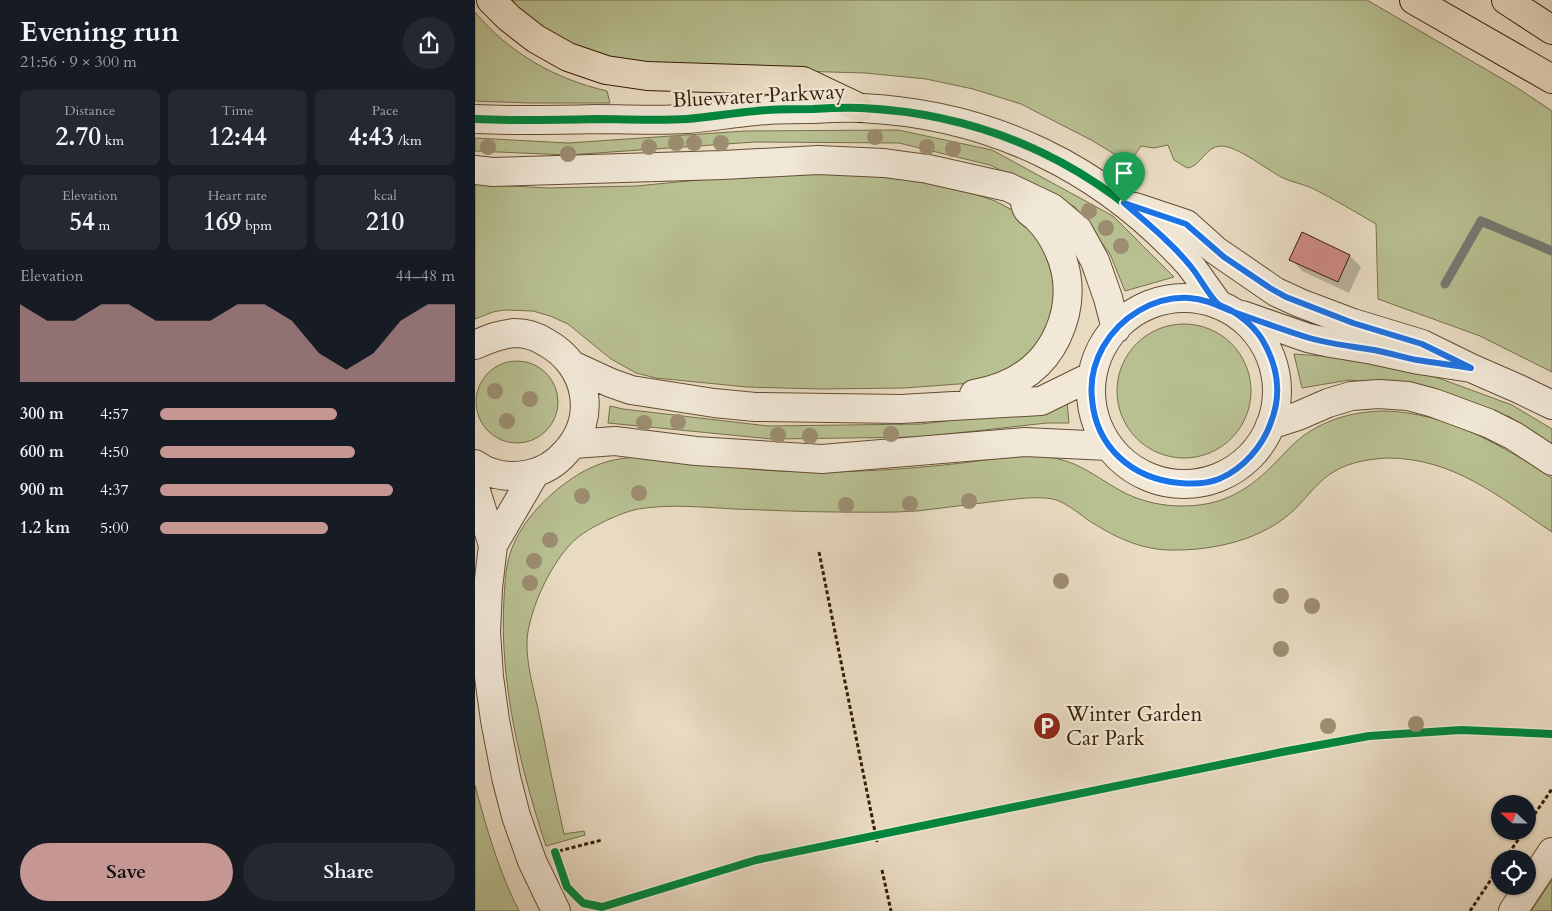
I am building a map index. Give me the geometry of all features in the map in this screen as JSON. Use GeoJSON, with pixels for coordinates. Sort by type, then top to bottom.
{"type":"FeatureCollection","features":[{"type":"Feature","properties":{"kind":"main road"},"geometry":{"type":"LineString","coordinates":[[491,0],[509,18],[536,39],[559,52],[606,70],[647,76],[803,81],[859,108]]}},
{"type":"Feature","properties":{"kind":"main road"},"geometry":{"type":"LineString","coordinates":[[1414,0],[1552,79]]}},
{"type":"Feature","properties":{"kind":"main road"},"geometry":{"type":"LineString","coordinates":[[1506,0],[1552,30]]}},
{"type":"Feature","properties":{"kind":"street","name":"Bluewater Parkway"},"geometry":{"type":"LineString","coordinates":[[475,119],[687,119],[757,110],[859,108],[903,111],[956,121],[993,131],[1045,153],[1073,168],[1124,203],[1154,229],[1191,267],[1225,308]]}},
{"type":"Feature","properties":{"kind":"street"},"geometry":{"type":"LineString","coordinates":[[475,170],[493,172],[818,160],[884,164],[927,170],[1009,187],[1052,208],[1078,230],[1095,261],[1108,298],[1115,329]]}},
{"type":"Feature","properties":{"kind":"street"},"geometry":{"type":"LineString","coordinates":[[941,407],[966,395],[999,388],[1028,372],[1043,360],[1061,329],[1067,299],[1065,267],[1059,250],[1049,233],[1027,209],[1023,194]]}},
{"type":"Feature","properties":{"kind":"street"},"geometry":{"type":"LineString","coordinates":[[1124,203],[1186,224],[1219,254],[1286,297],[1353,323],[1422,344],[1552,405]]}},
{"type":"Feature","properties":{"kind":"street"},"geometry":{"type":"LineString","coordinates":[[1225,308],[1239,316],[1260,337],[1275,368],[1278,394],[1274,414],[1263,440],[1243,463],[1219,479],[1208,482],[1184,483],[1152,477],[1126,464],[1108,446],[1094,415],[1091,392],[1097,358],[1115,329],[1144,308],[1169,300],[1189,298],[1210,302],[1308,338],[1331,344],[1471,368]]}},
{"type":"Feature","properties":{"kind":"street"},"geometry":{"type":"LineString","coordinates":[[475,345],[494,336],[516,333],[539,338],[558,349],[574,366],[582,384],[585,405],[582,425],[574,444],[557,462],[535,473],[517,476],[498,475],[475,464]]}},
{"type":"Feature","properties":{"kind":"street"},"geometry":{"type":"LineString","coordinates":[[574,366],[631,390],[714,403],[764,408],[901,410],[1041,401],[1093,376]]}},
{"type":"Feature","properties":{"kind":"street"},"geometry":{"type":"LineString","coordinates":[[1270,425],[1351,396],[1379,394],[1408,396],[1434,403],[1489,423],[1514,436],[1552,461]]}},
{"type":"Feature","properties":{"kind":"street"},"geometry":{"type":"LineString","coordinates":[[574,444],[615,441],[696,451],[822,459],[1025,442],[1108,446]]}},
{"type":"Feature","properties":{"kind":"street"},"geometry":{"type":"LineString","coordinates":[[535,473],[493,545],[488,588],[486,632],[489,677],[505,777],[532,861],[556,911]]}},
{"type":"Feature","properties":{"kind":"street"},"geometry":{"type":"LineString","coordinates":[[475,488],[493,545]]}},
{"type":"Feature","properties":{"kind":"street"},"geometry":{"type":"LineString","coordinates":[[1513,911],[1552,852]]}},
{"type":"Feature","properties":{"kind":"path"},"geometry":{"type":"LineString","coordinates":[[819,552],[876,838]]}},
{"type":"Feature","properties":{"kind":"path"},"geometry":{"type":"LineString","coordinates":[[1536,812],[1552,789]]}},
{"type":"Feature","properties":{"kind":"path"},"geometry":{"type":"LineString","coordinates":[[865,838],[876,838],[885,833]]}},
{"type":"Feature","properties":{"kind":"path"},"geometry":{"type":"LineString","coordinates":[[558,861],[555,852],[602,840]]}},
{"type":"Feature","properties":{"kind":"path"},"geometry":{"type":"LineString","coordinates":[[882,870],[891,911]]}},
{"type":"Feature","properties":{"kind":"path"},"geometry":{"type":"LineString","coordinates":[[1470,911],[1491,880]]}},
{"type":"Feature","properties":{"kind":"green space"},"geometry":{"type":"Polygon","coordinates":[[[505,0],[1367,0],[1516,87],[1552,111],[1552,372],[1480,336],[1378,299],[1376,224],[1320,192],[1283,178],[1244,154],[1228,147],[1221,146],[1211,149],[1196,164],[1187,168],[1174,160],[1168,145],[1154,148],[1141,146],[1129,163],[1093,141],[1021,104],[973,89],[926,79],[865,73],[654,67],[574,50],[505,0]]]}},
{"type":"Feature","properties":{"kind":"green space"},"geometry":{"type":"Polygon","coordinates":[[[475,12],[488,27],[518,52],[551,72],[607,91],[610,103],[475,101],[475,12]]]}},
{"type":"Feature","properties":{"kind":"green space"},"geometry":{"type":"Polygon","coordinates":[[[898,130],[992,150],[1113,216],[1174,277],[1125,291],[1110,254],[1075,207],[990,165],[899,143],[755,142],[568,155],[475,151],[475,138],[568,143],[745,131],[898,130]]]}},
{"type":"Feature","properties":{"kind":"green space"},"geometry":{"type":"Polygon","coordinates":[[[813,173],[892,175],[963,190],[995,201],[1020,214],[1033,225],[1060,289],[1039,351],[986,382],[904,388],[820,389],[747,387],[656,378],[636,373],[611,359],[568,324],[533,311],[504,310],[475,319],[475,184],[548,188],[636,186],[730,177],[813,173]]]}},
{"type":"Feature","properties":{"kind":"green space"},"geometry":{"type":"Polygon","coordinates":[[[1184,324],[1210,329],[1232,343],[1246,365],[1251,391],[1246,417],[1232,439],[1210,453],[1184,458],[1158,453],[1136,439],[1122,417],[1117,391],[1122,365],[1136,343],[1158,329],[1184,324]]]}},
{"type":"Feature","properties":{"kind":"green space"},"geometry":{"type":"Polygon","coordinates":[[[1294,354],[1335,357],[1411,368],[1512,405],[1552,429],[1552,444],[1510,417],[1423,386],[1349,380],[1302,388],[1294,354]]]}},
{"type":"Feature","properties":{"kind":"green space"},"geometry":{"type":"Polygon","coordinates":[[[509,361],[525,361],[540,368],[551,379],[558,394],[555,418],[546,431],[525,443],[509,443],[494,436],[483,425],[476,410],[476,394],[483,379],[494,368],[509,361]]]}},
{"type":"Feature","properties":{"kind":"green space"},"geometry":{"type":"Polygon","coordinates":[[[1067,401],[1069,423],[1047,423],[921,437],[772,439],[608,423],[610,406],[768,426],[921,424],[1039,410],[1067,401]]]}},
{"type":"Feature","properties":{"kind":"green space"},"geometry":{"type":"Polygon","coordinates":[[[1386,411],[1409,413],[1431,418],[1474,433],[1514,454],[1552,478],[1552,532],[1494,493],[1455,472],[1411,460],[1387,458],[1347,465],[1330,474],[1283,519],[1253,536],[1220,546],[1186,550],[1158,549],[1126,541],[1088,520],[1062,502],[1039,498],[897,512],[811,512],[686,506],[662,507],[638,509],[598,525],[577,538],[559,558],[537,599],[527,640],[529,668],[564,834],[584,831],[585,835],[546,846],[520,755],[508,692],[503,629],[505,579],[512,548],[529,518],[553,493],[569,480],[586,470],[605,462],[634,457],[725,467],[815,472],[901,469],[1016,456],[1042,456],[1074,464],[1127,494],[1140,499],[1154,503],[1182,506],[1220,501],[1241,491],[1261,476],[1299,439],[1322,424],[1354,414],[1386,411]]]}},
{"type":"Feature","properties":{"kind":"green space"},"geometry":{"type":"Polygon","coordinates":[[[475,785],[499,865],[519,911],[475,911],[475,785]]]}},
{"type":"Feature","properties":{"kind":"green space"},"geometry":{"type":"Polygon","coordinates":[[[1552,880],[1552,911],[1531,911],[1552,880]]]}},
{"type":"Feature","properties":{"kind":"building"},"geometry":{"type":"Polygon","coordinates":[[[1302,232],[1350,255],[1338,282],[1289,260],[1302,232]]]}},
{"type":"Feature","properties":{"kind":"waterway"},"geometry":{"type":"LineString","coordinates":[[1445,284],[1481,221],[1552,251]]}},
{"type":"Feature","properties":{"kind":"cycle path"},"geometry":{"type":"LineString","coordinates":[[475,119],[676,120],[770,110],[861,108],[909,112],[955,121],[999,135],[1042,152],[1082,174],[1120,200],[1156,231],[1190,265],[1219,305]]}},
{"type":"Feature","properties":{"kind":"cycle path"},"geometry":{"type":"LineString","coordinates":[[555,852],[567,887],[583,903],[602,907],[756,860],[1282,752],[1369,736],[1461,730],[1552,734]]}},
{"type":"Feature","properties":{"kind":"place","name":"Winter Garden Car Park"},"geometry":{"type":"Point","coordinates":[1047,726]}},
{"type":"Feature","properties":{"kind":"route"},"geometry":{"type":"LineString","coordinates":[[1124,203],[1154,229],[1191,267],[1219,305],[1231,311],[1239,316],[1255,331],[1265,343],[1275,368],[1278,384],[1274,414],[1267,433],[1252,454],[1229,473],[1219,479],[1208,482],[1184,483],[1162,480],[1136,470],[1126,464],[1102,437],[1094,415],[1091,392],[1097,358],[1115,329],[1134,314],[1154,304],[1179,298],[1200,299],[1231,311],[1308,338],[1331,344],[1471,368],[1422,344],[1353,323],[1286,297],[1224,257],[1186,224],[1124,203]]}}]}
